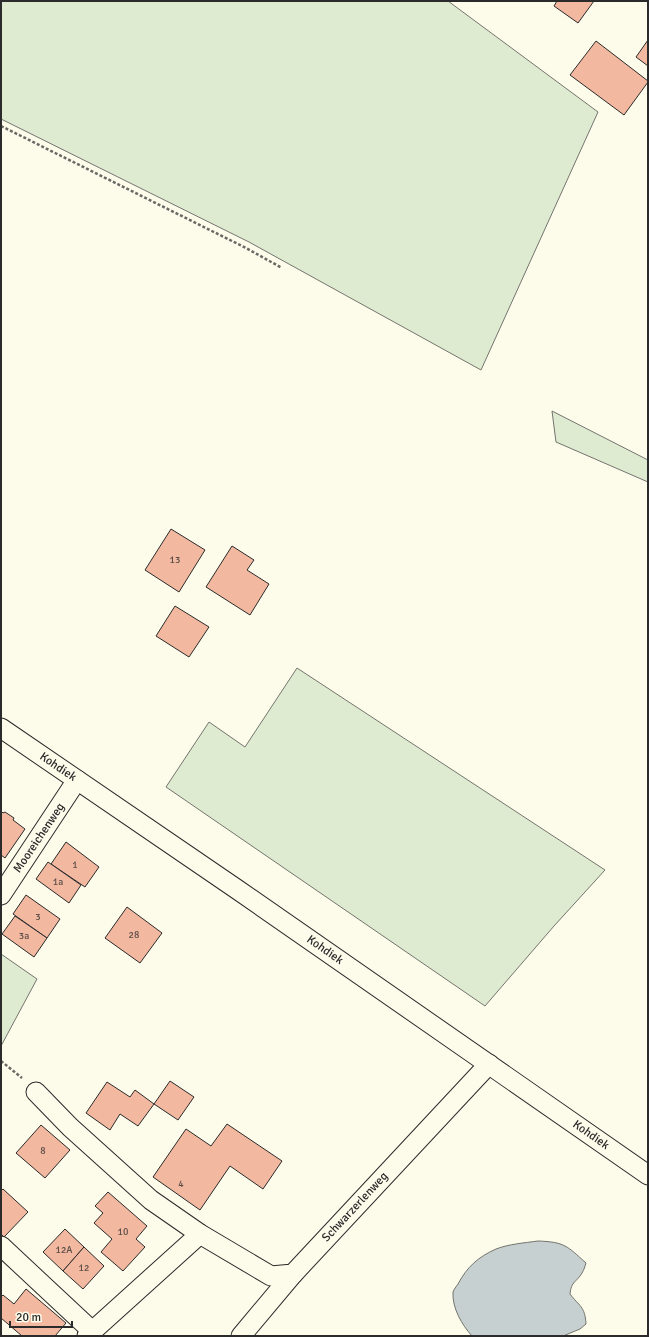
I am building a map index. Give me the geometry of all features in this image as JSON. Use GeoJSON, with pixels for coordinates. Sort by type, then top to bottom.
{"type":"FeatureCollection","features":[{"type":"Feature","properties":{"kind":"street","name":"Kohdiek"},"geometry":{"type":"LineString","coordinates":[[1,728],[648,1175]]}},
{"type":"Feature","properties":{"kind":"street","name":"Mooreichenweg"},"geometry":{"type":"LineString","coordinates":[[1,895],[77,780]]}},
{"type":"Feature","properties":{"kind":"street","name":"Schwarzerlenweg"},"geometry":{"type":"LineString","coordinates":[[241,1336],[293,1274],[489,1064]]}},
{"type":"Feature","properties":{"kind":"street"},"geometry":{"type":"LineString","coordinates":[[36,1092],[70,1127],[151,1200],[200,1234],[271,1276],[293,1274]]}},
{"type":"Feature","properties":{"kind":"street"},"geometry":{"type":"LineString","coordinates":[[1,1246],[90,1333],[200,1234]]}},
{"type":"Feature","properties":{"kind":"path"},"geometry":{"type":"LineString","coordinates":[[1,126],[282,268]]}},
{"type":"Feature","properties":{"kind":"path"},"geometry":{"type":"LineString","coordinates":[[1,1061],[9,1066],[36,1092]]}},
{"type":"Feature","properties":{"kind":"green space"},"geometry":{"type":"Polygon","coordinates":[[[1,1],[448,1],[598,112],[481,370],[249,242],[1,119],[1,1]]]}},
{"type":"Feature","properties":{"kind":"green space"},"geometry":{"type":"Polygon","coordinates":[[[552,411],[648,460],[648,482],[556,442],[552,411]]]}},
{"type":"Feature","properties":{"kind":"green space"},"geometry":{"type":"Polygon","coordinates":[[[297,668],[605,870],[485,1006],[166,787],[209,722],[245,747],[297,668]]]}},
{"type":"Feature","properties":{"kind":"green space"},"geometry":{"type":"Polygon","coordinates":[[[1,954],[37,979],[1,1046],[1,954]]]}},
{"type":"Feature","properties":{"kind":"shaded area"},"geometry":{"type":"Polygon","coordinates":[[[538,1241],[554,1242],[565,1246],[586,1263],[582,1273],[573,1284],[570,1294],[583,1310],[586,1324],[580,1329],[563,1336],[472,1336],[458,1316],[453,1298],[453,1291],[465,1272],[478,1259],[496,1249],[538,1241]]]}},
{"type":"Feature","properties":{"kind":"building"},"geometry":{"type":"Polygon","coordinates":[[[557,1],[594,1],[578,23],[554,6],[557,1]]]}},
{"type":"Feature","properties":{"kind":"building"},"geometry":{"type":"Polygon","coordinates":[[[648,40],[648,66],[636,57],[648,40]]]}},
{"type":"Feature","properties":{"kind":"building"},"geometry":{"type":"Polygon","coordinates":[[[596,41],[648,81],[624,115],[570,75],[596,41]]]}},
{"type":"Feature","properties":{"kind":"building"},"geometry":{"type":"Polygon","coordinates":[[[171,529],[205,550],[179,592],[145,570],[171,529]]]}},
{"type":"Feature","properties":{"kind":"building"},"geometry":{"type":"Polygon","coordinates":[[[232,546],[254,560],[247,570],[269,584],[250,615],[206,587],[232,546]]]}},
{"type":"Feature","properties":{"kind":"building"},"geometry":{"type":"Polygon","coordinates":[[[175,606],[209,627],[189,657],[156,636],[175,606]]]}},
{"type":"Feature","properties":{"kind":"building"},"geometry":{"type":"Polygon","coordinates":[[[1,811],[14,818],[13,820],[25,829],[5,858],[1,855],[1,811]]]}},
{"type":"Feature","properties":{"kind":"building"},"geometry":{"type":"Polygon","coordinates":[[[66,842],[99,867],[85,887],[51,864],[66,842]]]}},
{"type":"Feature","properties":{"kind":"building"},"geometry":{"type":"Polygon","coordinates":[[[48,862],[81,885],[69,903],[36,879],[48,862]]]}},
{"type":"Feature","properties":{"kind":"building"},"geometry":{"type":"Polygon","coordinates":[[[26,895],[60,919],[47,938],[13,914],[26,895]]]}},
{"type":"Feature","properties":{"kind":"building"},"geometry":{"type":"Polygon","coordinates":[[[127,907],[162,933],[140,963],[105,938],[127,907]]]}},
{"type":"Feature","properties":{"kind":"building"},"geometry":{"type":"Polygon","coordinates":[[[15,916],[47,938],[34,957],[2,934],[15,916]]]}},
{"type":"Feature","properties":{"kind":"building"},"geometry":{"type":"Polygon","coordinates":[[[170,1081],[194,1097],[178,1120],[154,1104],[170,1081]]]}},
{"type":"Feature","properties":{"kind":"building"},"geometry":{"type":"Polygon","coordinates":[[[107,1082],[130,1097],[135,1090],[154,1104],[138,1126],[120,1114],[110,1130],[86,1113],[107,1082]]]}},
{"type":"Feature","properties":{"kind":"building"},"geometry":{"type":"Polygon","coordinates":[[[227,1124],[282,1161],[263,1189],[230,1166],[200,1210],[153,1177],[186,1129],[211,1146],[227,1124]]]}},
{"type":"Feature","properties":{"kind":"building"},"geometry":{"type":"Polygon","coordinates":[[[41,1125],[70,1150],[45,1178],[16,1153],[41,1125]]]}},
{"type":"Feature","properties":{"kind":"building"},"geometry":{"type":"Polygon","coordinates":[[[3,1189],[28,1212],[4,1237],[1,1234],[1,1191],[3,1189]]]}},
{"type":"Feature","properties":{"kind":"building"},"geometry":{"type":"Polygon","coordinates":[[[108,1192],[147,1226],[136,1239],[145,1247],[123,1271],[101,1252],[112,1239],[94,1223],[103,1213],[95,1206],[108,1192]]]}},
{"type":"Feature","properties":{"kind":"building"},"geometry":{"type":"Polygon","coordinates":[[[65,1229],[84,1247],[63,1271],[43,1252],[65,1229]]]}},
{"type":"Feature","properties":{"kind":"building"},"geometry":{"type":"Polygon","coordinates":[[[84,1247],[104,1266],[83,1289],[63,1271],[84,1247]]]}},
{"type":"Feature","properties":{"kind":"building"},"geometry":{"type":"Polygon","coordinates":[[[26,1289],[66,1323],[55,1336],[22,1336],[1,1318],[1,1297],[3,1295],[14,1304],[26,1289]]]}}]}
